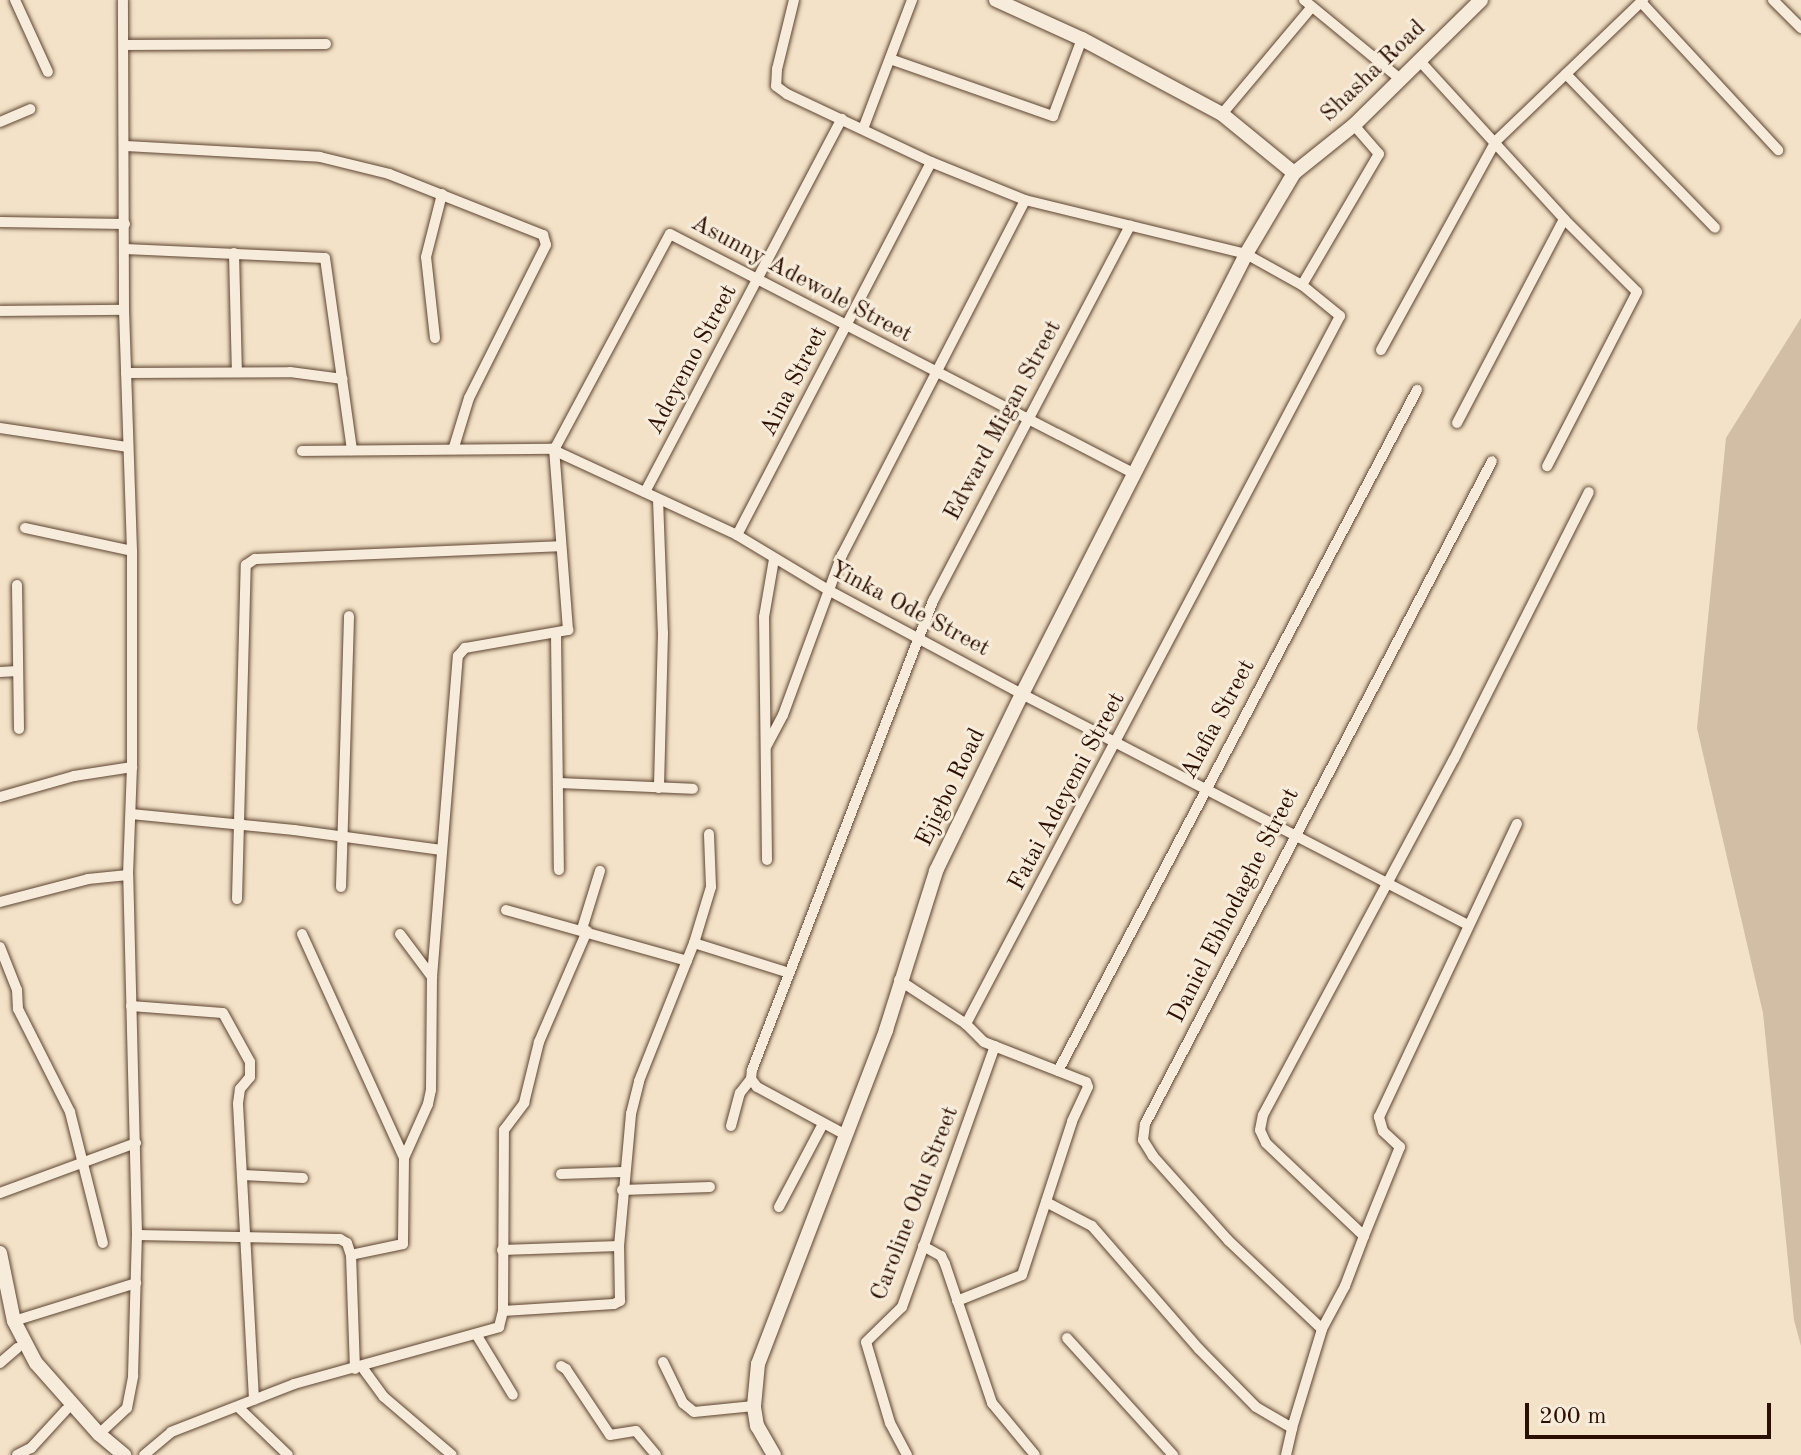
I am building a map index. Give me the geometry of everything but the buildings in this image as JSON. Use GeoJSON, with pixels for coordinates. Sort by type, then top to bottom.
{"type":"FeatureCollection","features":[{"type":"Feature","properties":{"kind":"street"},"geometry":{"type":"LineString","coordinates":[[15,0],[48,72]]}},
{"type":"Feature","properties":{"kind":"street"},"geometry":{"type":"LineString","coordinates":[[99,1434],[127,1408],[133,1376],[137,1235],[128,875],[132,767],[132,551],[124,310],[126,146],[123,0]]}},
{"type":"Feature","properties":{"kind":"street","name":"Fatai Adeyemi Street"},"geometry":{"type":"LineString","coordinates":[[794,0],[776,86],[931,162],[1025,200],[1246,254],[1302,285],[1340,316],[966,1024]]}},
{"type":"Feature","properties":{"kind":"street"},"geometry":{"type":"LineString","coordinates":[[863,129],[912,0]]}},
{"type":"Feature","properties":{"kind":"street"},"geometry":{"type":"LineString","coordinates":[[996,0],[1082,39],[1222,114],[1294,173]]}},
{"type":"Feature","properties":{"kind":"street","name":"Shasha Road"},"geometry":{"type":"LineString","coordinates":[[1294,173],[1354,125],[1481,0]]}},
{"type":"Feature","properties":{"kind":"street"},"geometry":{"type":"LineString","coordinates":[[1773,0],[1801,28]]}},
{"type":"Feature","properties":{"kind":"street"},"geometry":{"type":"LineString","coordinates":[[1381,350],[1496,141],[1642,1],[1778,150]]}},
{"type":"Feature","properties":{"kind":"street"},"geometry":{"type":"LineString","coordinates":[[1222,114],[1307,4],[1399,78]]}},
{"type":"Feature","properties":{"kind":"street"},"geometry":{"type":"LineString","coordinates":[[890,59],[1053,116],[1082,39]]}},
{"type":"Feature","properties":{"kind":"street"},"geometry":{"type":"LineString","coordinates":[[125,45],[326,44]]}},
{"type":"Feature","properties":{"kind":"street"},"geometry":{"type":"LineString","coordinates":[[1419,60],[1564,219],[1637,292],[1547,466]]}},
{"type":"Feature","properties":{"kind":"street"},"geometry":{"type":"LineString","coordinates":[[1566,74],[1715,228]]}},
{"type":"Feature","properties":{"kind":"street"},"geometry":{"type":"LineString","coordinates":[[0,122],[30,109]]}},
{"type":"Feature","properties":{"kind":"street","name":"Adeyemo Street"},"geometry":{"type":"LineString","coordinates":[[645,492],[842,119]]}},
{"type":"Feature","properties":{"kind":"street"},"geometry":{"type":"LineString","coordinates":[[1302,285],[1379,154],[1354,125]]}},
{"type":"Feature","properties":{"kind":"street"},"geometry":{"type":"LineString","coordinates":[[126,146],[308,154],[389,174],[543,235],[546,240],[469,398],[454,447]]}},
{"type":"Feature","properties":{"kind":"street","name":"Aina Street"},"geometry":{"type":"LineString","coordinates":[[737,535],[931,162]]}},
{"type":"Feature","properties":{"kind":"street","name":"Ejigbo Road"},"geometry":{"type":"LineString","coordinates":[[774,1455],[757,1426],[754,1406],[758,1364],[886,1030],[899,980],[936,871],[1133,473],[1246,254],[1294,173]]}},
{"type":"Feature","properties":{"kind":"street"},"geometry":{"type":"LineString","coordinates":[[435,338],[426,257],[442,194]]}},
{"type":"Feature","properties":{"kind":"street"},"geometry":{"type":"LineString","coordinates":[[766,747],[783,715],[842,555],[1025,200]]}},
{"type":"Feature","properties":{"kind":"street"},"geometry":{"type":"LineString","coordinates":[[1457,423],[1564,219]]}},
{"type":"Feature","properties":{"kind":"street"},"geometry":{"type":"LineString","coordinates":[[0,222],[125,224]]}},
{"type":"Feature","properties":{"kind":"street","name":"Edward Migan Street"},"geometry":{"type":"LineString","coordinates":[[731,1126],[740,1093],[751,1079],[917,637],[1026,419],[1130,226]]}},
{"type":"Feature","properties":{"kind":"street","name":"Asunny Adewole Street"},"geometry":{"type":"LineString","coordinates":[[554,450],[670,234],[1133,473]]}},
{"type":"Feature","properties":{"kind":"street"},"geometry":{"type":"LineString","coordinates":[[125,249],[325,258],[352,450]]}},
{"type":"Feature","properties":{"kind":"street"},"geometry":{"type":"LineString","coordinates":[[234,253],[237,372]]}},
{"type":"Feature","properties":{"kind":"street"},"geometry":{"type":"LineString","coordinates":[[0,311],[124,310]]}},
{"type":"Feature","properties":{"kind":"street"},"geometry":{"type":"LineString","coordinates":[[126,373],[290,372],[343,379]]}},
{"type":"Feature","properties":{"kind":"street","name":"Alafia Street"},"geometry":{"type":"LineString","coordinates":[[1058,1071],[1205,787],[1417,390]]}},
{"type":"Feature","properties":{"kind":"street"},"geometry":{"type":"LineString","coordinates":[[0,428],[127,447]]}},
{"type":"Feature","properties":{"kind":"street","name":"Yinka Ode Street"},"geometry":{"type":"LineString","coordinates":[[302,451],[454,447],[554,450],[737,535],[828,590],[1022,694],[1118,741],[1468,925]]}},
{"type":"Feature","properties":{"kind":"street"},"geometry":{"type":"LineString","coordinates":[[351,1255],[403,1244],[404,1158],[431,1090],[432,977],[460,651],[568,630],[554,450]]}},
{"type":"Feature","properties":{"kind":"street","name":"Daniel Ebhodaghe Street"},"geometry":{"type":"LineString","coordinates":[[1322,1329],[1228,1240],[1143,1140],[1145,1124],[1492,461]]}},
{"type":"Feature","properties":{"kind":"street"},"geometry":{"type":"LineString","coordinates":[[1364,1236],[1266,1143],[1260,1130],[1263,1115],[1454,759],[1589,492]]}},
{"type":"Feature","properties":{"kind":"street"},"geometry":{"type":"LineString","coordinates":[[658,499],[663,633],[659,788]]}},
{"type":"Feature","properties":{"kind":"street"},"geometry":{"type":"LineString","coordinates":[[25,528],[132,551]]}},
{"type":"Feature","properties":{"kind":"street"},"geometry":{"type":"LineString","coordinates":[[237,899],[246,565],[255,559],[560,546]]}},
{"type":"Feature","properties":{"kind":"street"},"geometry":{"type":"LineString","coordinates":[[767,860],[764,617],[774,559]]}},
{"type":"Feature","properties":{"kind":"street"},"geometry":{"type":"LineString","coordinates":[[17,585],[19,729]]}},
{"type":"Feature","properties":{"kind":"street"},"geometry":{"type":"LineString","coordinates":[[341,887],[349,616]]}},
{"type":"Feature","properties":{"kind":"street"},"geometry":{"type":"LineString","coordinates":[[556,634],[559,870]]}},
{"type":"Feature","properties":{"kind":"street"},"geometry":{"type":"LineString","coordinates":[[0,672],[18,671]]}},
{"type":"Feature","properties":{"kind":"street"},"geometry":{"type":"LineString","coordinates":[[0,797],[74,776],[132,767]]}},
{"type":"Feature","properties":{"kind":"street"},"geometry":{"type":"LineString","coordinates":[[558,783],[693,789]]}},
{"type":"Feature","properties":{"kind":"street"},"geometry":{"type":"LineString","coordinates":[[131,814],[239,823],[442,850]]}},
{"type":"Feature","properties":{"kind":"street"},"geometry":{"type":"LineString","coordinates":[[1286,1455],[1322,1329],[1345,1286],[1400,1147],[1383,1131],[1379,1117],[1426,1024],[1468,925],[1517,824]]}},
{"type":"Feature","properties":{"kind":"street"},"geometry":{"type":"LineString","coordinates":[[503,1311],[618,1303],[623,1172],[639,1081],[694,943],[711,884],[709,834]]}},
{"type":"Feature","properties":{"kind":"street"},"geometry":{"type":"LineString","coordinates":[[144,1455],[171,1432],[294,1384],[499,1327],[503,1311],[504,1130],[524,1103],[539,1042],[584,930],[600,871]]}},
{"type":"Feature","properties":{"kind":"street"},"geometry":{"type":"LineString","coordinates":[[0,902],[88,879],[128,875]]}},
{"type":"Feature","properties":{"kind":"street"},"geometry":{"type":"LineString","coordinates":[[506,910],[687,961]]}},
{"type":"Feature","properties":{"kind":"street"},"geometry":{"type":"LineString","coordinates":[[302,934],[404,1158]]}},
{"type":"Feature","properties":{"kind":"street"},"geometry":{"type":"LineString","coordinates":[[400,934],[432,977]]}},
{"type":"Feature","properties":{"kind":"street"},"geometry":{"type":"LineString","coordinates":[[694,943],[789,973]]}},
{"type":"Feature","properties":{"kind":"street"},"geometry":{"type":"LineString","coordinates":[[0,947],[17,990],[18,1009],[70,1112],[103,1243]]}},
{"type":"Feature","properties":{"kind":"street"},"geometry":{"type":"LineString","coordinates":[[899,980],[966,1024],[976,1037],[1086,1082],[1088,1087],[1072,1122],[1022,1275],[957,1301]]}},
{"type":"Feature","properties":{"kind":"street"},"geometry":{"type":"LineString","coordinates":[[131,1006],[223,1013],[250,1062],[250,1077],[240,1089],[238,1104],[254,1400]]}},
{"type":"Feature","properties":{"kind":"street","name":"Caroline Odu Street"},"geometry":{"type":"LineString","coordinates":[[907,1455],[890,1423],[865,1348],[870,1337],[894,1318],[902,1307],[995,1046]]}},
{"type":"Feature","properties":{"kind":"street"},"geometry":{"type":"LineString","coordinates":[[751,1079],[757,1087],[844,1134]]}},
{"type":"Feature","properties":{"kind":"street"},"geometry":{"type":"LineString","coordinates":[[779,1207],[823,1124]]}},
{"type":"Feature","properties":{"kind":"street"},"geometry":{"type":"LineString","coordinates":[[0,1193],[136,1143]]}},
{"type":"Feature","properties":{"kind":"street"},"geometry":{"type":"LineString","coordinates":[[561,1174],[623,1172]]}},
{"type":"Feature","properties":{"kind":"street"},"geometry":{"type":"LineString","coordinates":[[243,1175],[303,1178]]}},
{"type":"Feature","properties":{"kind":"street"},"geometry":{"type":"LineString","coordinates":[[622,1190],[710,1187]]}},
{"type":"Feature","properties":{"kind":"street"},"geometry":{"type":"LineString","coordinates":[[1046,1202],[1092,1226],[1199,1349],[1256,1407],[1292,1428]]}},
{"type":"Feature","properties":{"kind":"street"},"geometry":{"type":"LineString","coordinates":[[137,1235],[244,1235],[340,1239],[347,1243],[351,1255],[359,1368],[384,1397],[452,1455]]}},
{"type":"Feature","properties":{"kind":"street"},"geometry":{"type":"LineString","coordinates":[[502,1250],[619,1246]]}},
{"type":"Feature","properties":{"kind":"street"},"geometry":{"type":"LineString","coordinates":[[923,1246],[941,1256],[992,1403],[1035,1455]]}},
{"type":"Feature","properties":{"kind":"street"},"geometry":{"type":"LineString","coordinates":[[0,1253],[14,1321],[36,1363],[99,1434],[124,1455]]}},
{"type":"Feature","properties":{"kind":"street"},"geometry":{"type":"LineString","coordinates":[[14,1321],[136,1283]]}},
{"type":"Feature","properties":{"kind":"street"},"geometry":{"type":"LineString","coordinates":[[0,1298],[6,1324],[29,1368],[111,1455]]}},
{"type":"Feature","properties":{"kind":"street"},"geometry":{"type":"LineString","coordinates":[[476,1334],[513,1395]]}},
{"type":"Feature","properties":{"kind":"street"},"geometry":{"type":"LineString","coordinates":[[1067,1338],[1173,1455]]}},
{"type":"Feature","properties":{"kind":"street"},"geometry":{"type":"LineString","coordinates":[[0,1363],[17,1348]]}},
{"type":"Feature","properties":{"kind":"street"},"geometry":{"type":"LineString","coordinates":[[663,1362],[683,1403],[694,1412],[754,1406]]}},
{"type":"Feature","properties":{"kind":"street"},"geometry":{"type":"LineString","coordinates":[[561,1366],[610,1435],[636,1431],[656,1455]]}},
{"type":"Feature","properties":{"kind":"street"},"geometry":{"type":"LineString","coordinates":[[238,1407],[288,1455]]}},
{"type":"Feature","properties":{"kind":"street"},"geometry":{"type":"LineString","coordinates":[[17,1455],[31,1448],[66,1410]]}},
{"type":"Feature","properties":{"kind":"shaded area"},"geometry":{"type":"Polygon","coordinates":[[[1801,318],[1801,1346],[1794,1320],[1763,1013],[1697,728],[1726,438],[1801,318]]]}}]}
